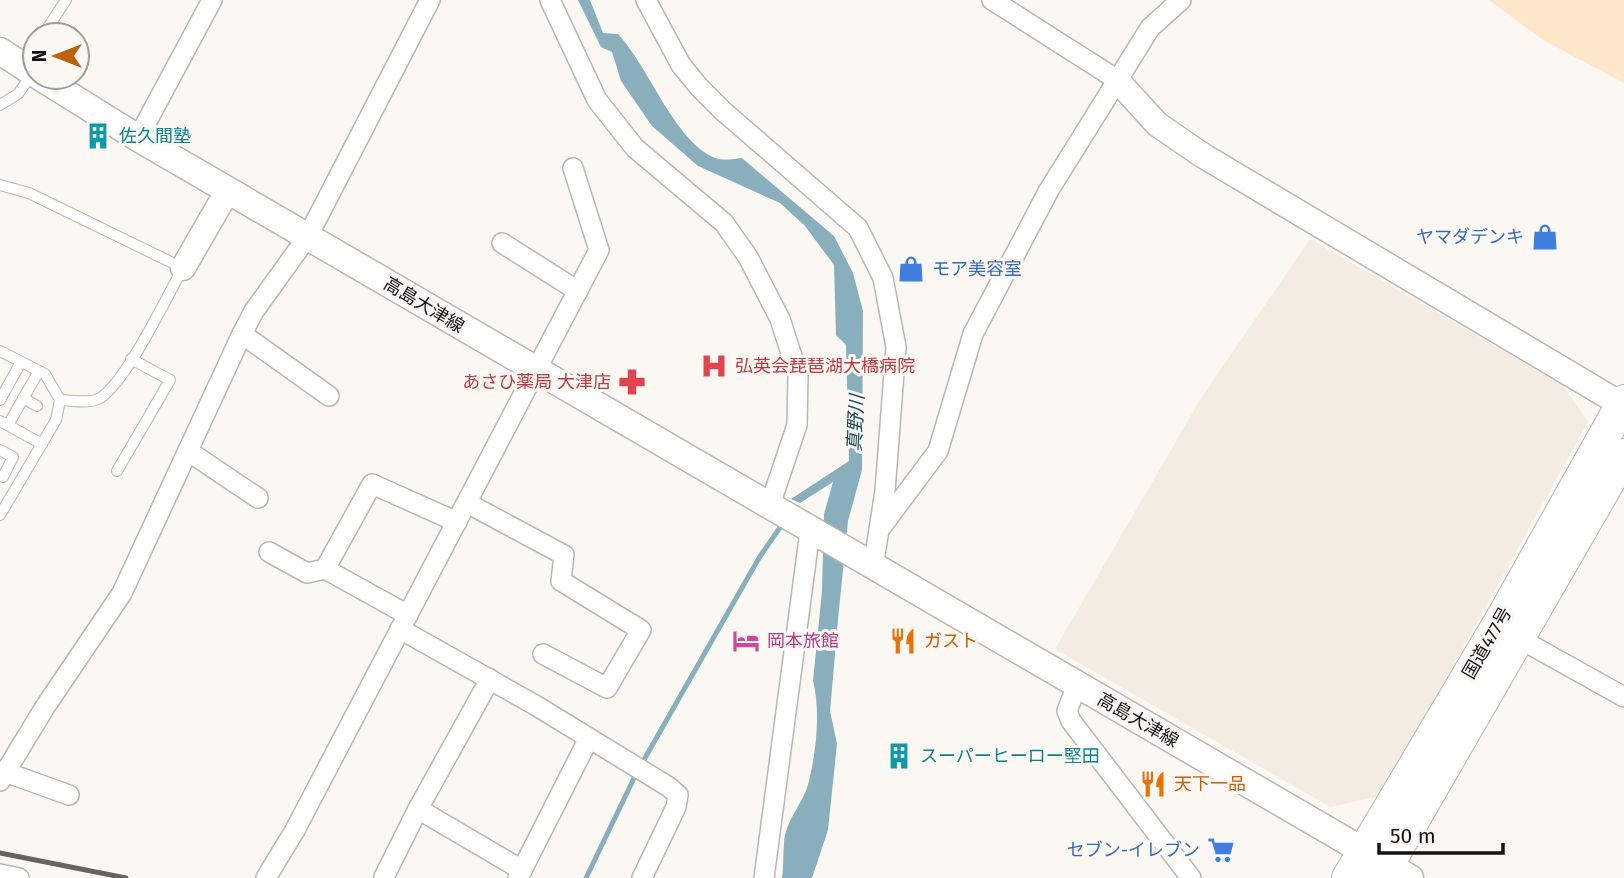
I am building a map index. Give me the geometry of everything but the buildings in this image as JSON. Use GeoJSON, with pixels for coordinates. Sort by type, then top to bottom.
{"type":"FeatureCollection","features":[{"type":"Feature","properties":{"kind":"highway","name":"国道477号"},"geometry":{"type":"LineString","coordinates":[[1385,868],[1501,620],[1623,404]]}},
{"type":"Feature","properties":{"kind":"highway","name":"国道477号"},"geometry":{"type":"LineString","coordinates":[[1348,878],[1385,868],[1520,639],[1624,454]]}},
{"type":"Feature","properties":{"kind":"main road","name":"高島大津線"},"geometry":{"type":"LineString","coordinates":[[0,51],[21,61]]}},
{"type":"Feature","properties":{"kind":"main road","name":"高島大津線"},"geometry":{"type":"LineString","coordinates":[[68,91],[138,138],[1077,685],[1385,868]]}},
{"type":"Feature","properties":{"kind":"street"},"geometry":{"type":"LineString","coordinates":[[138,138],[212,0]]}},
{"type":"Feature","properties":{"kind":"street"},"geometry":{"type":"LineString","coordinates":[[69,795],[3,776],[45,706],[122,593],[242,334],[254,311],[308,236],[430,0]]}},
{"type":"Feature","properties":{"kind":"street"},"geometry":{"type":"LineString","coordinates":[[550,0],[597,100],[635,148],[724,223],[748,257],[780,319],[798,374],[797,425],[769,508]]}},
{"type":"Feature","properties":{"kind":"street"},"geometry":{"type":"LineString","coordinates":[[646,0],[681,65],[723,111],[858,228],[883,278],[896,346],[885,491],[879,530],[869,566]]}},
{"type":"Feature","properties":{"kind":"street"},"geometry":{"type":"LineString","coordinates":[[992,0],[1116,79],[1157,124],[1202,155],[1623,404]]}},
{"type":"Feature","properties":{"kind":"street"},"geometry":{"type":"LineString","coordinates":[[879,530],[938,451],[973,334],[1049,190],[1150,28],[1181,0]]}},
{"type":"Feature","properties":{"kind":"street"},"geometry":{"type":"LineString","coordinates":[[266,878],[599,250],[573,168]]}},
{"type":"Feature","properties":{"kind":"street"},"geometry":{"type":"LineString","coordinates":[[183,268],[228,190]]}},
{"type":"Feature","properties":{"kind":"street"},"geometry":{"type":"LineString","coordinates":[[502,243],[578,291]]}},
{"type":"Feature","properties":{"kind":"street"},"geometry":{"type":"LineString","coordinates":[[242,334],[329,396]]}},
{"type":"Feature","properties":{"kind":"street"},"geometry":{"type":"LineString","coordinates":[[188,451],[258,498]]}},
{"type":"Feature","properties":{"kind":"street"},"geometry":{"type":"LineString","coordinates":[[325,569],[372,484],[457,522]]}},
{"type":"Feature","properties":{"kind":"street"},"geometry":{"type":"LineString","coordinates":[[467,503],[564,555],[561,581],[641,630],[607,688],[543,654]]}},
{"type":"Feature","properties":{"kind":"street"},"geometry":{"type":"LineString","coordinates":[[764,878],[810,531]]}},
{"type":"Feature","properties":{"kind":"street"},"geometry":{"type":"LineString","coordinates":[[269,552],[307,573],[325,569],[490,679],[669,787],[678,795],[676,807],[642,878]]}},
{"type":"Feature","properties":{"kind":"street"},"geometry":{"type":"LineString","coordinates":[[1520,639],[1624,697]]}},
{"type":"Feature","properties":{"kind":"street"},"geometry":{"type":"LineString","coordinates":[[384,877],[418,808],[490,679]]}},
{"type":"Feature","properties":{"kind":"street"},"geometry":{"type":"LineString","coordinates":[[1077,685],[1067,711],[1071,722],[1191,878]]}},
{"type":"Feature","properties":{"kind":"street"},"geometry":{"type":"LineString","coordinates":[[418,808],[520,874],[589,738]]}},
{"type":"Feature","properties":{"kind":"street"},"geometry":{"type":"LineString","coordinates":[[0,874],[19,878]]}},
{"type":"Feature","properties":{"kind":"lane"},"geometry":{"type":"LineString","coordinates":[[52,21],[66,0]]}},
{"type":"Feature","properties":{"kind":"lane"},"geometry":{"type":"LineString","coordinates":[[0,105],[18,94],[21,89]]}},
{"type":"Feature","properties":{"kind":"lane"},"geometry":{"type":"LineString","coordinates":[[0,185],[29,193],[183,268],[131,359],[108,393],[95,401],[60,400]]}},
{"type":"Feature","properties":{"kind":"lane"},"geometry":{"type":"LineString","coordinates":[[0,351],[39,371],[55,388],[60,400],[56,420],[0,515]]}},
{"type":"Feature","properties":{"kind":"lane"},"geometry":{"type":"LineString","coordinates":[[117,471],[170,380],[131,359]]}},
{"type":"Feature","properties":{"kind":"lane"},"geometry":{"type":"LineString","coordinates":[[0,400],[3,388],[21,362]]}},
{"type":"Feature","properties":{"kind":"lane"},"geometry":{"type":"LineString","coordinates":[[39,371],[23,398],[2,423],[42,444]]}},
{"type":"Feature","properties":{"kind":"lane"},"geometry":{"type":"LineString","coordinates":[[23,398],[37,406]]}},
{"type":"Feature","properties":{"kind":"lane"},"geometry":{"type":"LineString","coordinates":[[0,450],[13,457],[1,476],[17,486]]}},
{"type":"Feature","properties":{"kind":"shaded area"},"geometry":{"type":"Polygon","coordinates":[[[1489,0],[1624,0],[1624,83],[1543,40],[1489,0]]]}},
{"type":"Feature","properties":{"kind":"shaded area"},"geometry":{"type":"Polygon","coordinates":[[[1310,239],[1563,385],[1588,422],[1381,796],[1330,807],[1055,649],[1200,400],[1310,239]]]}},
{"type":"Feature","properties":{"kind":"water","name":"真野川"},"geometry":{"type":"Polygon","coordinates":[[[578,0],[590,0],[603,33],[618,34],[687,137],[715,158],[742,158],[834,236],[853,273],[863,311],[862,470],[848,521],[839,609],[830,711],[837,744],[828,830],[812,878],[782,878],[785,835],[808,785],[815,746],[817,706],[813,681],[822,591],[824,514],[833,482],[800,503],[791,499],[849,461],[846,345],[836,335],[834,265],[805,226],[780,203],[698,166],[652,126],[621,81],[612,52],[601,47],[578,0]]]}},
{"type":"Feature","properties":{"kind":"waterway"},"geometry":{"type":"LineString","coordinates":[[641,765],[759,558],[783,523]]}},
{"type":"Feature","properties":{"kind":"waterway"},"geometry":{"type":"LineString","coordinates":[[586,878],[636,774]]}},
{"type":"Feature","properties":{"kind":"railway"},"geometry":{"type":"LineString","coordinates":[[0,853],[126,878]]}},
{"type":"Feature","properties":{"kind":"place","name":"佐久間塾"},"geometry":{"type":"Point","coordinates":[98,136]}},
{"type":"Feature","properties":{"kind":"place","name":"ヤマダデンキ"},"geometry":{"type":"Point","coordinates":[1545,237]}},
{"type":"Feature","properties":{"kind":"place","name":"モア美容室"},"geometry":{"type":"Point","coordinates":[911,269]}},
{"type":"Feature","properties":{"kind":"place","name":"弘英会琵琶湖大橋病院"},"geometry":{"type":"Point","coordinates":[714,366]}},
{"type":"Feature","properties":{"kind":"place","name":"あさひ薬局 大津店"},"geometry":{"type":"Point","coordinates":[632,382]}},
{"type":"Feature","properties":{"kind":"place","name":"岡本旅館"},"geometry":{"type":"Point","coordinates":[746,641]}},
{"type":"Feature","properties":{"kind":"place","name":"ガスト"},"geometry":{"type":"Point","coordinates":[903,641]}},
{"type":"Feature","properties":{"kind":"place","name":"スーパーヒーロー堅田"},"geometry":{"type":"Point","coordinates":[899,756]}},
{"type":"Feature","properties":{"kind":"place","name":"天下一品"},"geometry":{"type":"Point","coordinates":[1153,784]}},
{"type":"Feature","properties":{"kind":"place","name":"セブン-イレブン"},"geometry":{"type":"Point","coordinates":[1221,850]}}]}
